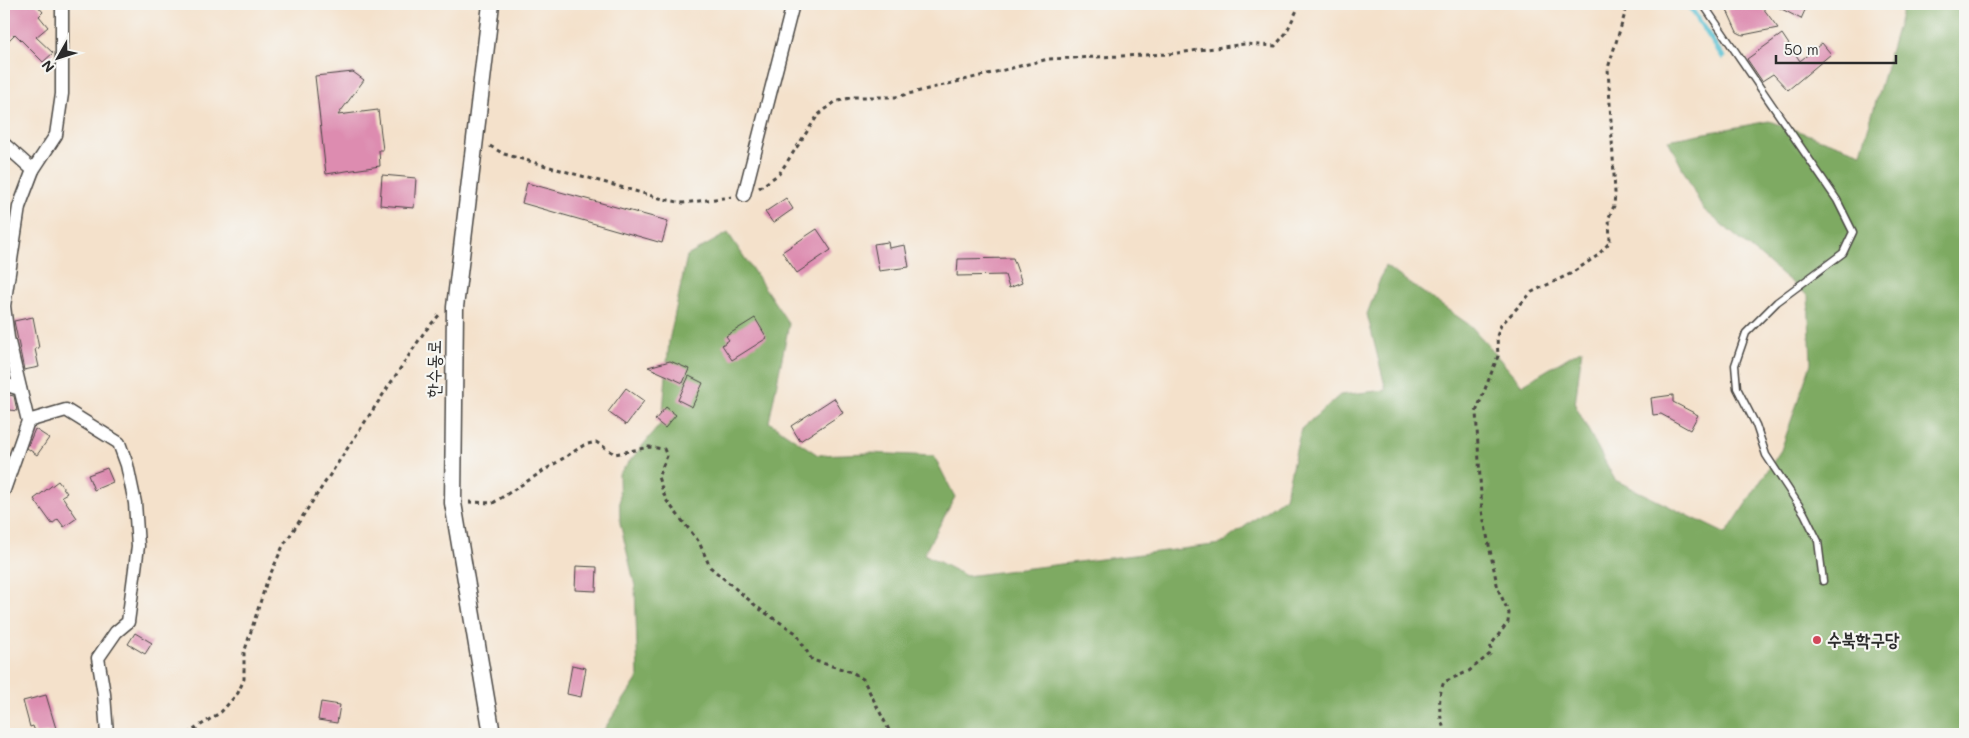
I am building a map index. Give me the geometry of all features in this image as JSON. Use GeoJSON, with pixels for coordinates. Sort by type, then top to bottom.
{"type":"FeatureCollection","features":[{"type":"Feature","properties":{"kind":"street"},"geometry":{"type":"LineString","coordinates":[[4,490],[28,421],[8,338],[4,306],[18,207],[33,170],[56,135],[62,94],[62,4]]}},
{"type":"Feature","properties":{"kind":"street","name":"한수동로"},"geometry":{"type":"LineString","coordinates":[[491,4],[457,295],[453,500],[492,734]]}},
{"type":"Feature","properties":{"kind":"street"},"geometry":{"type":"LineString","coordinates":[[744,195],[793,4]]}},
{"type":"Feature","properties":{"kind":"street"},"geometry":{"type":"LineString","coordinates":[[4,144],[33,170]]}},
{"type":"Feature","properties":{"kind":"street"},"geometry":{"type":"LineString","coordinates":[[4,384],[20,389]]}},
{"type":"Feature","properties":{"kind":"street"},"geometry":{"type":"LineString","coordinates":[[28,421],[66,410],[119,444],[127,465],[135,502],[138,546],[128,622],[116,632],[98,658],[104,694],[107,734]]}},
{"type":"Feature","properties":{"kind":"lane"},"geometry":{"type":"LineString","coordinates":[[1703,4],[1837,200],[1853,232],[1843,253],[1777,302],[1746,333],[1735,365],[1737,388],[1756,425],[1766,455],[1804,513],[1818,541],[1823,581]]}},
{"type":"Feature","properties":{"kind":"path"},"geometry":{"type":"LineString","coordinates":[[476,139],[504,154],[663,199],[683,203],[744,195],[763,186],[779,174],[818,115],[835,102],[853,97],[896,97],[1048,59],[1169,54],[1245,44],[1275,46],[1286,33],[1300,4]]}},
{"type":"Feature","properties":{"kind":"path"},"geometry":{"type":"LineString","coordinates":[[1446,734],[1442,725],[1440,692],[1444,682],[1469,671],[1490,654],[1491,645],[1508,622],[1510,613],[1498,589],[1482,511],[1476,412],[1498,356],[1497,336],[1501,325],[1532,292],[1570,274],[1597,256],[1610,242],[1609,217],[1614,206],[1615,193],[1608,68],[1628,4]]}},
{"type":"Feature","properties":{"kind":"path"},"geometry":{"type":"LineString","coordinates":[[187,734],[221,712],[238,694],[244,679],[244,652],[266,584],[284,546],[425,331],[457,295]]}},
{"type":"Feature","properties":{"kind":"path"},"geometry":{"type":"LineString","coordinates":[[453,500],[493,503],[584,444],[596,442],[615,454],[650,448],[664,448],[667,456],[658,477],[666,500],[699,542],[710,567],[761,610],[796,633],[812,660],[852,672],[863,680],[892,734]]}},
{"type":"Feature","properties":{"kind":"green space"},"geometry":{"type":"Polygon","coordinates":[[[1904,4],[1965,4],[1965,734],[601,734],[638,678],[635,586],[620,523],[619,474],[662,422],[669,341],[687,256],[728,233],[789,324],[769,422],[818,455],[870,453],[934,456],[955,497],[924,554],[966,576],[1221,544],[1285,497],[1301,429],[1340,395],[1386,390],[1367,314],[1385,266],[1471,326],[1522,385],[1582,349],[1575,405],[1615,480],[1726,534],[1781,450],[1811,363],[1808,296],[1703,209],[1668,140],[1769,121],[1861,153],[1904,4]]]}},
{"type":"Feature","properties":{"kind":"building"},"geometry":{"type":"Polygon","coordinates":[[[4,4],[36,4],[43,12],[39,16],[48,27],[36,37],[53,53],[43,62],[15,34],[4,45],[4,4]]]}},
{"type":"Feature","properties":{"kind":"building"},"geometry":{"type":"Polygon","coordinates":[[[1741,4],[1760,4],[1778,28],[1743,35],[1737,32],[1727,10],[1741,4]]]}},
{"type":"Feature","properties":{"kind":"building"},"geometry":{"type":"Polygon","coordinates":[[[1772,4],[1798,4],[1806,8],[1801,19],[1772,4]]]}},
{"type":"Feature","properties":{"kind":"building"},"geometry":{"type":"Polygon","coordinates":[[[1782,34],[1800,61],[1822,43],[1831,54],[1788,90],[1773,74],[1762,81],[1747,59],[1782,34]]]}},
{"type":"Feature","properties":{"kind":"building"},"geometry":{"type":"Polygon","coordinates":[[[353,72],[364,80],[338,115],[378,110],[383,150],[379,150],[380,166],[326,174],[315,76],[353,72]]]}},
{"type":"Feature","properties":{"kind":"building"},"geometry":{"type":"Polygon","coordinates":[[[382,175],[416,178],[414,208],[380,205],[382,175]]]}},
{"type":"Feature","properties":{"kind":"building"},"geometry":{"type":"Polygon","coordinates":[[[527,183],[668,221],[662,243],[522,203],[527,183]]]}},
{"type":"Feature","properties":{"kind":"building"},"geometry":{"type":"Polygon","coordinates":[[[786,198],[793,209],[773,223],[765,212],[786,198]]]}},
{"type":"Feature","properties":{"kind":"building"},"geometry":{"type":"Polygon","coordinates":[[[817,229],[831,250],[797,273],[782,252],[817,229]]]}},
{"type":"Feature","properties":{"kind":"building"},"geometry":{"type":"Polygon","coordinates":[[[888,242],[889,248],[905,245],[909,267],[879,271],[874,244],[888,242]]]}},
{"type":"Feature","properties":{"kind":"building"},"geometry":{"type":"Polygon","coordinates":[[[1013,258],[1022,283],[1009,288],[1005,275],[957,276],[958,259],[1013,258]]]}},
{"type":"Feature","properties":{"kind":"building"},"geometry":{"type":"Polygon","coordinates":[[[33,317],[39,348],[35,349],[39,367],[24,370],[14,321],[33,317]]]}},
{"type":"Feature","properties":{"kind":"building"},"geometry":{"type":"Polygon","coordinates":[[[755,318],[767,338],[732,360],[722,345],[729,340],[726,336],[755,318]]]}},
{"type":"Feature","properties":{"kind":"building"},"geometry":{"type":"Polygon","coordinates":[[[670,361],[689,369],[683,383],[648,367],[670,361]]]}},
{"type":"Feature","properties":{"kind":"building"},"geometry":{"type":"Polygon","coordinates":[[[689,376],[703,383],[692,407],[678,400],[689,376]]]}},
{"type":"Feature","properties":{"kind":"building"},"geometry":{"type":"Polygon","coordinates":[[[626,388],[644,401],[626,425],[608,412],[626,388]]]}},
{"type":"Feature","properties":{"kind":"building"},"geometry":{"type":"Polygon","coordinates":[[[4,394],[14,396],[17,411],[4,409],[4,394]]]}},
{"type":"Feature","properties":{"kind":"building"},"geometry":{"type":"Polygon","coordinates":[[[1673,395],[1673,402],[1698,415],[1690,430],[1661,414],[1653,415],[1651,398],[1673,395]]]}},
{"type":"Feature","properties":{"kind":"building"},"geometry":{"type":"Polygon","coordinates":[[[834,398],[843,413],[800,441],[791,426],[834,398]]]}},
{"type":"Feature","properties":{"kind":"building"},"geometry":{"type":"Polygon","coordinates":[[[666,407],[676,415],[665,428],[655,420],[666,407]]]}},
{"type":"Feature","properties":{"kind":"building"},"geometry":{"type":"Polygon","coordinates":[[[35,429],[49,438],[37,455],[27,448],[35,429]]]}},
{"type":"Feature","properties":{"kind":"building"},"geometry":{"type":"Polygon","coordinates":[[[107,468],[113,482],[94,490],[88,475],[107,468]]]}},
{"type":"Feature","properties":{"kind":"building"},"geometry":{"type":"Polygon","coordinates":[[[58,481],[67,493],[62,496],[77,518],[64,527],[58,519],[52,524],[34,499],[58,481]]]}},
{"type":"Feature","properties":{"kind":"building"},"geometry":{"type":"Polygon","coordinates":[[[576,566],[597,567],[596,591],[575,590],[576,566]]]}},
{"type":"Feature","properties":{"kind":"building"},"geometry":{"type":"Polygon","coordinates":[[[135,633],[152,643],[145,654],[128,644],[135,633]]]}},
{"type":"Feature","properties":{"kind":"building"},"geometry":{"type":"Polygon","coordinates":[[[572,665],[586,668],[581,697],[567,694],[572,665]]]}},
{"type":"Feature","properties":{"kind":"building"},"geometry":{"type":"Polygon","coordinates":[[[46,695],[57,732],[36,734],[33,726],[30,727],[23,701],[46,695]]]}},
{"type":"Feature","properties":{"kind":"building"},"geometry":{"type":"Polygon","coordinates":[[[321,702],[340,705],[337,723],[318,720],[321,702]]]}},
{"type":"Feature","properties":{"kind":"waterway"},"geometry":{"type":"LineString","coordinates":[[1688,4],[1723,57]]}},
{"type":"Feature","properties":{"kind":"place","name":"수북학구당"},"geometry":{"type":"Point","coordinates":[1817,640]}}]}
